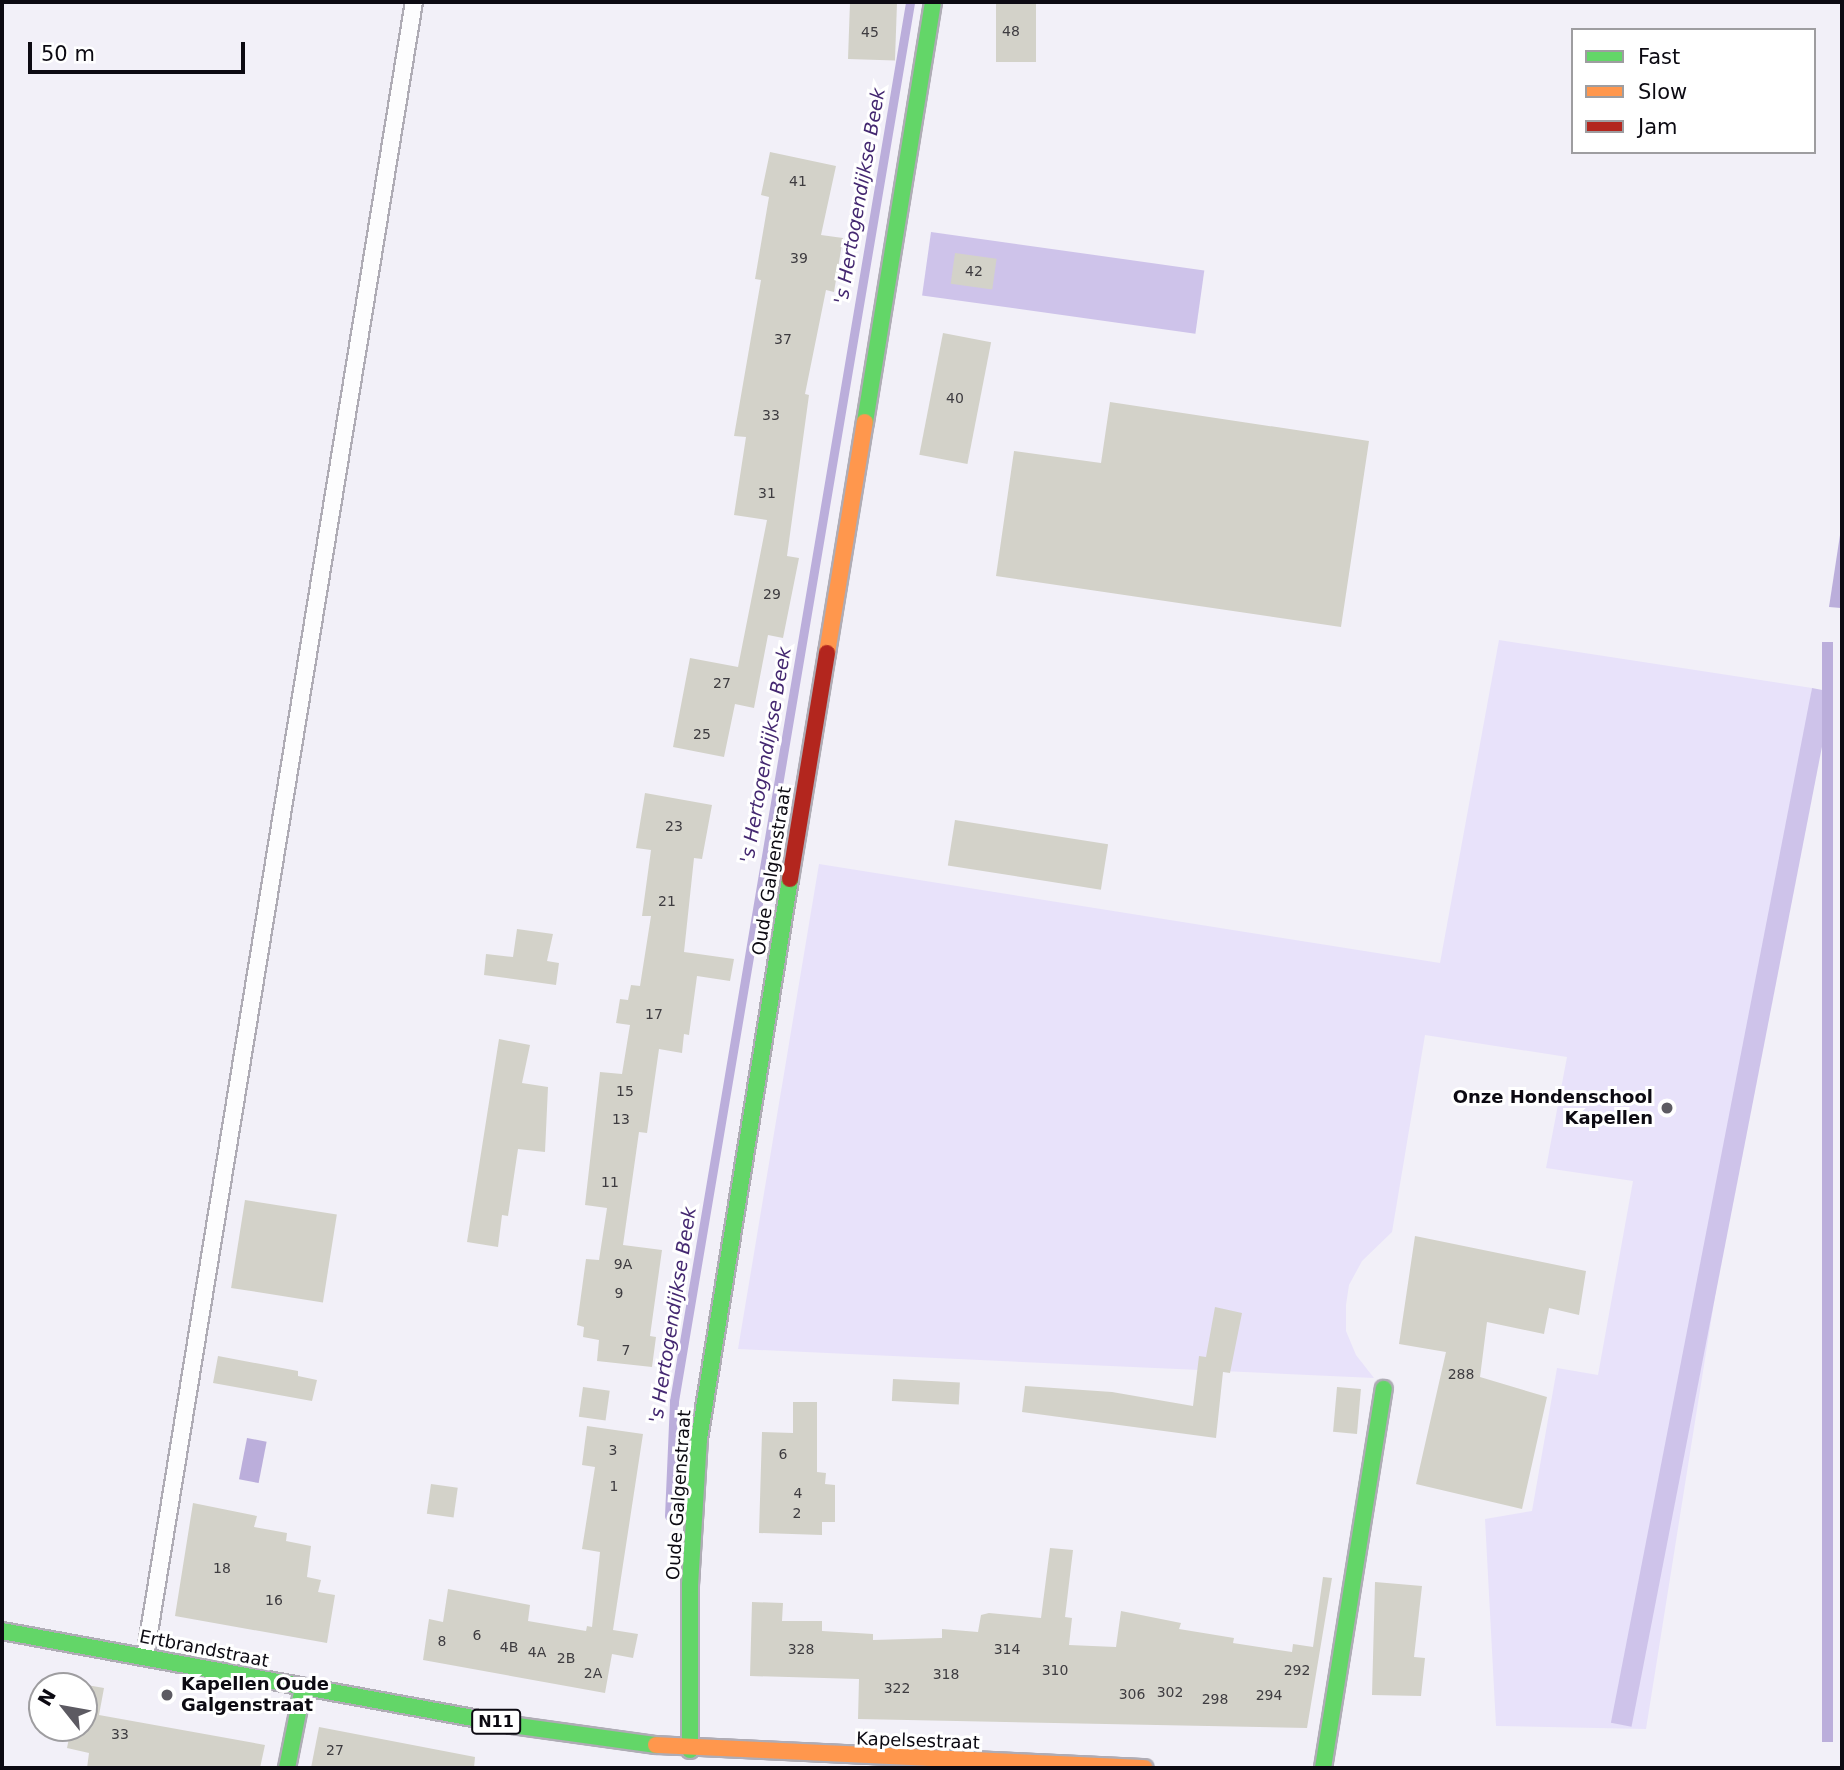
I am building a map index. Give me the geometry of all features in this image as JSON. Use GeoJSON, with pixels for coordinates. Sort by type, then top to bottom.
{"type":"FeatureCollection","features":[{"type":"Feature","properties":{"kind":"street","name":"Oude Galgenstraat"},"geometry":{"type":"LineString","coordinates":[[690,1750],[690,1585],[699,1439],[933,2]]}},
{"type":"Feature","properties":{"kind":"street"},"geometry":{"type":"LineString","coordinates":[[1323,1768],[1384,1389]]}},
{"type":"Feature","properties":{"kind":"street","name":"Ertbrandstraat"},"geometry":{"type":"LineString","coordinates":[[2,1631],[510,1725],[690,1750]]}},
{"type":"Feature","properties":{"kind":"street"},"geometry":{"type":"LineString","coordinates":[[286,1768],[303,1687]]}},
{"type":"Feature","properties":{"kind":"street","name":"Kapelsestraat"},"geometry":{"type":"LineString","coordinates":[[690,1750],[1144,1768]]}},
{"type":"Feature","properties":{"kind":"lane"},"geometry":{"type":"LineString","coordinates":[[145,1657],[414,2]]}},
{"type":"Feature","properties":{"kind":"shaded area"},"geometry":{"type":"Polygon","coordinates":[[[931,232],[1204,270],[1195,334],[922,295],[931,232]]]}},
{"type":"Feature","properties":{"kind":"shaded area"},"geometry":{"type":"Polygon","coordinates":[[[1842,522],[1842,598],[1841,608],[1829,607],[1842,522]]]}},
{"type":"Feature","properties":{"kind":"shaded area"},"geometry":{"type":"Polygon","coordinates":[[[1499,640],[1812,688],[1646,1729],[1496,1726],[1485,1519],[1532,1511],[1557,1368],[1598,1375],[1633,1181],[1546,1168],[1567,1057],[1425,1035],[1392,1232],[1362,1261],[1349,1285],[1346,1305],[1346,1331],[1356,1355],[1374,1378],[738,1349],[819,864],[1440,963],[1499,640]]]}},
{"type":"Feature","properties":{"kind":"shaded area"},"geometry":{"type":"Polygon","coordinates":[[[1822,642],[1833,642],[1833,1742],[1822,1742],[1822,642]]]}},
{"type":"Feature","properties":{"kind":"shaded area"},"geometry":{"type":"Polygon","coordinates":[[[1812,688],[1833,692],[1632,1727],[1611,1723],[1812,688]]]}},
{"type":"Feature","properties":{"kind":"shaded area"},"geometry":{"type":"Polygon","coordinates":[[[247,1438],[267,1442],[259,1483],[239,1479],[247,1438]]]}},
{"type":"Feature","properties":{"kind":"building"},"geometry":{"type":"Polygon","coordinates":[[[850,2],[897,4],[895,61],[848,59],[850,2]]]}},
{"type":"Feature","properties":{"kind":"building"},"geometry":{"type":"Polygon","coordinates":[[[996,2],[1036,2],[1036,62],[996,62],[996,2]]]}},
{"type":"Feature","properties":{"kind":"building"},"geometry":{"type":"Polygon","coordinates":[[[770,152],[836,166],[821,235],[843,238],[834,292],[826,290],[805,394],[809,395],[787,556],[799,558],[783,638],[768,635],[754,708],[735,704],[724,757],[673,747],[690,658],[738,667],[767,520],[734,515],[746,437],[734,436],[761,280],[755,279],[769,197],[761,195],[770,152]]]}},
{"type":"Feature","properties":{"kind":"building"},"geometry":{"type":"Polygon","coordinates":[[[955,253],[997,259],[992,290],[951,284],[955,253]]]}},
{"type":"Feature","properties":{"kind":"building"},"geometry":{"type":"Polygon","coordinates":[[[943,333],[991,342],[967,464],[919,455],[943,333]]]}},
{"type":"Feature","properties":{"kind":"building"},"geometry":{"type":"Polygon","coordinates":[[[1110,402],[1369,441],[1341,627],[996,576],[1014,451],[1101,463],[1110,402]]]}},
{"type":"Feature","properties":{"kind":"building"},"geometry":{"type":"Polygon","coordinates":[[[645,793],[712,805],[702,859],[694,858],[684,952],[734,959],[730,981],[697,976],[689,1035],[684,1034],[682,1053],[659,1049],[647,1133],[639,1132],[623,1245],[662,1250],[650,1336],[656,1337],[652,1367],[597,1361],[599,1340],[583,1337],[584,1327],[577,1325],[586,1259],[599,1260],[607,1208],[585,1205],[600,1072],[622,1074],[630,1025],[616,1023],[620,999],[628,1000],[631,985],[640,986],[651,916],[642,916],[651,850],[636,848],[645,793]]]}},
{"type":"Feature","properties":{"kind":"building"},"geometry":{"type":"Polygon","coordinates":[[[955,820],[1108,844],[1101,890],[948,865],[955,820]]]}},
{"type":"Feature","properties":{"kind":"building"},"geometry":{"type":"Polygon","coordinates":[[[517,929],[553,934],[547,961],[559,963],[556,985],[484,975],[486,954],[513,957],[517,929]]]}},
{"type":"Feature","properties":{"kind":"building"},"geometry":{"type":"Polygon","coordinates":[[[499,1039],[530,1045],[522,1083],[548,1087],[545,1152],[518,1149],[508,1216],[502,1215],[498,1247],[467,1242],[499,1039]]]}},
{"type":"Feature","properties":{"kind":"building"},"geometry":{"type":"Polygon","coordinates":[[[245,1200],[337,1215],[323,1302],[231,1288],[245,1200]]]}},
{"type":"Feature","properties":{"kind":"building"},"geometry":{"type":"Polygon","coordinates":[[[1415,1236],[1586,1271],[1579,1315],[1549,1308],[1544,1334],[1487,1322],[1480,1377],[1547,1397],[1522,1509],[1416,1484],[1446,1352],[1399,1344],[1415,1236]]]}},
{"type":"Feature","properties":{"kind":"building"},"geometry":{"type":"Polygon","coordinates":[[[1215,1307],[1242,1313],[1230,1373],[1223,1372],[1216,1438],[1022,1412],[1025,1386],[1112,1392],[1193,1406],[1199,1356],[1206,1357],[1215,1307]]]}},
{"type":"Feature","properties":{"kind":"building"},"geometry":{"type":"Polygon","coordinates":[[[218,1356],[298,1371],[298,1376],[317,1380],[312,1401],[213,1383],[218,1356]]]}},
{"type":"Feature","properties":{"kind":"building"},"geometry":{"type":"Polygon","coordinates":[[[893,1379],[960,1383],[959,1404],[892,1401],[893,1379]]]}},
{"type":"Feature","properties":{"kind":"building"},"geometry":{"type":"Polygon","coordinates":[[[583,1387],[610,1391],[606,1420],[579,1417],[583,1387]]]}},
{"type":"Feature","properties":{"kind":"building"},"geometry":{"type":"Polygon","coordinates":[[[1337,1387],[1361,1389],[1357,1434],[1333,1432],[1337,1387]]]}},
{"type":"Feature","properties":{"kind":"building"},"geometry":{"type":"Polygon","coordinates":[[[793,1402],[817,1402],[817,1472],[826,1473],[825,1484],[835,1485],[835,1522],[822,1522],[822,1535],[759,1533],[762,1432],[793,1433],[793,1402]]]}},
{"type":"Feature","properties":{"kind":"building"},"geometry":{"type":"Polygon","coordinates":[[[587,1426],[643,1434],[613,1630],[638,1634],[633,1658],[612,1654],[605,1693],[423,1660],[429,1619],[443,1622],[448,1589],[530,1605],[528,1621],[586,1631],[587,1626],[592,1627],[600,1552],[582,1549],[595,1467],[582,1465],[587,1426]]]}},
{"type":"Feature","properties":{"kind":"building"},"geometry":{"type":"Polygon","coordinates":[[[431,1484],[458,1488],[454,1517],[427,1514],[431,1484]]]}},
{"type":"Feature","properties":{"kind":"building"},"geometry":{"type":"Polygon","coordinates":[[[193,1503],[257,1516],[254,1527],[287,1533],[286,1541],[311,1546],[307,1577],[321,1580],[318,1592],[335,1595],[327,1643],[175,1616],[193,1503]]]}},
{"type":"Feature","properties":{"kind":"building"},"geometry":{"type":"Polygon","coordinates":[[[1050,1548],[1073,1550],[1065,1617],[1072,1618],[1069,1645],[1116,1647],[1121,1611],[1181,1623],[1179,1629],[1234,1638],[1233,1643],[1292,1652],[1293,1644],[1313,1647],[1323,1577],[1332,1578],[1307,1728],[858,1719],[859,1679],[750,1676],[752,1602],[783,1603],[782,1621],[822,1621],[822,1631],[873,1634],[873,1640],[942,1638],[942,1629],[978,1632],[981,1615],[989,1613],[1041,1618],[1050,1548]]]}},
{"type":"Feature","properties":{"kind":"building"},"geometry":{"type":"Polygon","coordinates":[[[1375,1582],[1422,1586],[1414,1657],[1425,1658],[1421,1696],[1372,1695],[1375,1582]]]}},
{"type":"Feature","properties":{"kind":"building"},"geometry":{"type":"Polygon","coordinates":[[[98,1687],[104,1688],[99,1715],[265,1745],[260,1768],[87,1768],[89,1753],[67,1748],[68,1742],[98,1742],[98,1687]]]}},
{"type":"Feature","properties":{"kind":"building"},"geometry":{"type":"Polygon","coordinates":[[[319,1727],[475,1757],[474,1768],[311,1768],[319,1727]]]}},
{"type":"Feature","properties":{"kind":"waterway","name":"'s Hertogendijkse Beek"},"geometry":{"type":"LineString","coordinates":[[669,1516],[674,1401],[910,2]]}},
{"type":"Feature","properties":{"kind":"traffic: fast"},"geometry":{"type":"LineString","coordinates":[[865,422],[933,2]]}},
{"type":"Feature","properties":{"kind":"traffic: fast"},"geometry":{"type":"LineString","coordinates":[[690,1750],[690,1585],[699,1439],[790,879]]}},
{"type":"Feature","properties":{"kind":"traffic: fast"},"geometry":{"type":"LineString","coordinates":[[1323,1768],[1384,1389]]}},
{"type":"Feature","properties":{"kind":"traffic: fast"},"geometry":{"type":"LineString","coordinates":[[2,1631],[511,1725],[656,1745]]}},
{"type":"Feature","properties":{"kind":"traffic: fast"},"geometry":{"type":"LineString","coordinates":[[287,1768],[303,1687]]}},
{"type":"Feature","properties":{"kind":"traffic: slow"},"geometry":{"type":"LineString","coordinates":[[827,653],[865,422]]}},
{"type":"Feature","properties":{"kind":"traffic: slow"},"geometry":{"type":"LineString","coordinates":[[656,1745],[1144,1768]]}},
{"type":"Feature","properties":{"kind":"traffic: jam"},"geometry":{"type":"LineString","coordinates":[[790,879],[827,653]]}},
{"type":"Feature","properties":{"kind":"place","name":"Onze Hondenschool Kapellen"},"geometry":{"type":"Point","coordinates":[1667,1108]}},
{"type":"Feature","properties":{"kind":"place","name":"Kapellen Oude Galgenstraat"},"geometry":{"type":"Point","coordinates":[167,1695]}}]}
